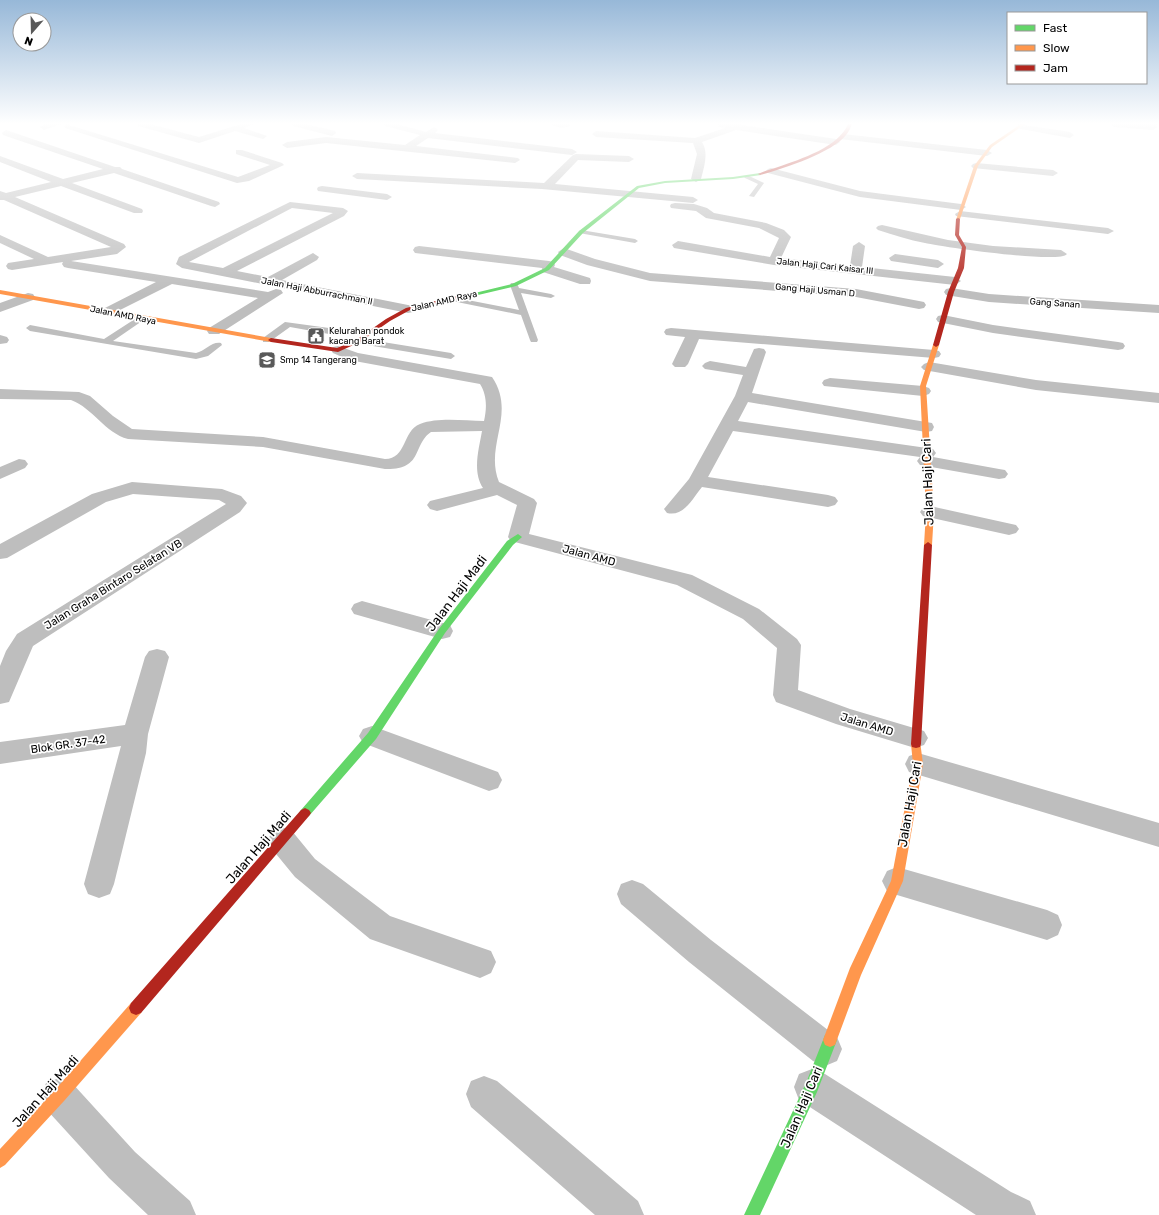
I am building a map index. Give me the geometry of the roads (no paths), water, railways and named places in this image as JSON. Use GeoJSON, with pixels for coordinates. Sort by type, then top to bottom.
{"type":"FeatureCollection","features":[{"type":"Feature","properties":{"kind":"street"},"geometry":{"type":"LineString","coordinates":[[58,181],[138,211]]}},
{"type":"Feature","properties":{"kind":"street"},"geometry":{"type":"LineString","coordinates":[[2,196],[68,181]]}},
{"type":"Feature","properties":{"kind":"street"},"geometry":{"type":"LineString","coordinates":[[150,181],[215,204]]}},
{"type":"Feature","properties":{"kind":"street"},"geometry":{"type":"LineString","coordinates":[[335,210],[361,194],[378,181]]}},
{"type":"Feature","properties":{"kind":"street"},"geometry":{"type":"LineString","coordinates":[[426,181],[550,186],[701,209],[707,211],[710,216],[773,229],[783,233],[785,237],[774,261]]}},
{"type":"Feature","properties":{"kind":"street"},"geometry":{"type":"LineString","coordinates":[[537,197],[547,194],[553,181]]}},
{"type":"Feature","properties":{"kind":"street","name":"Jalan AMD Raya"},"geometry":{"type":"LineString","coordinates":[[0,292],[141,319],[266,340],[338,350],[358,341],[388,320],[408,309],[452,299],[516,288],[548,267],[564,252],[581,232],[638,187],[647,184],[679,181]]}},
{"type":"Feature","properties":{"kind":"street"},"geometry":{"type":"LineString","coordinates":[[809,181],[860,194],[960,211],[1108,231]]}},
{"type":"Feature","properties":{"kind":"street","name":"Jalan Haji Cari"},"geometry":{"type":"LineString","coordinates":[[752,1215],[812,1087],[825,1049],[838,1021],[855,973],[897,881],[898,863],[918,764],[915,738],[930,512],[923,391],[942,319],[953,286],[961,268],[964,247],[957,235],[960,211],[971,181]]}},
{"type":"Feature","properties":{"kind":"street"},"geometry":{"type":"LineString","coordinates":[[432,192],[447,182]]}},
{"type":"Feature","properties":{"kind":"street"},"geometry":{"type":"LineString","coordinates":[[322,189],[387,196]]}},
{"type":"Feature","properties":{"kind":"street"},"geometry":{"type":"LineString","coordinates":[[2,196],[120,247],[113,251],[12,266]]}},
{"type":"Feature","properties":{"kind":"street"},"geometry":{"type":"LineString","coordinates":[[624,197],[693,200]]}},
{"type":"Feature","properties":{"kind":"street","name":"Jalan Haji Abburrachman II"},"geometry":{"type":"LineString","coordinates":[[335,210],[290,205],[182,260],[182,264],[408,309]]}},
{"type":"Feature","properties":{"kind":"street"},"geometry":{"type":"LineString","coordinates":[[226,272],[340,214],[343,211],[335,210]]}},
{"type":"Feature","properties":{"kind":"street"},"geometry":{"type":"LineString","coordinates":[[882,228],[918,239],[964,247],[1061,254]]}},
{"type":"Feature","properties":{"kind":"street"},"geometry":{"type":"LineString","coordinates":[[0,238],[47,261]]}},
{"type":"Feature","properties":{"kind":"street","name":"Jalan Haji Cari Kaisar III"},"geometry":{"type":"LineString","coordinates":[[678,245],[722,261],[774,261],[856,269],[953,286]]}},
{"type":"Feature","properties":{"kind":"street"},"geometry":{"type":"LineString","coordinates":[[856,269],[859,246]]}},
{"type":"Feature","properties":{"kind":"street"},"geometry":{"type":"LineString","coordinates":[[419,250],[548,267],[585,281]]}},
{"type":"Feature","properties":{"kind":"street","name":"Gang Haji Usman D"},"geometry":{"type":"LineString","coordinates":[[564,252],[591,262],[650,276],[867,294],[893,301],[919,305]]}},
{"type":"Feature","properties":{"kind":"street"},"geometry":{"type":"LineString","coordinates":[[271,281],[314,257]]}},
{"type":"Feature","properties":{"kind":"street"},"geometry":{"type":"LineString","coordinates":[[895,258],[961,268]]}},
{"type":"Feature","properties":{"kind":"street"},"geometry":{"type":"LineString","coordinates":[[711,280],[722,261]]}},
{"type":"Feature","properties":{"kind":"street"},"geometry":{"type":"LineString","coordinates":[[61,263],[264,296]]}},
{"type":"Feature","properties":{"kind":"street"},"geometry":{"type":"LineString","coordinates":[[108,312],[168,281]]}},
{"type":"Feature","properties":{"kind":"street"},"geometry":{"type":"LineString","coordinates":[[214,331],[289,285]]}},
{"type":"Feature","properties":{"kind":"street","name":"Gang Sanan"},"geometry":{"type":"LineString","coordinates":[[953,286],[989,298],[1159,309]]}},
{"type":"Feature","properties":{"kind":"street"},"geometry":{"type":"LineString","coordinates":[[0,308],[28,297]]}},
{"type":"Feature","properties":{"kind":"street"},"geometry":{"type":"LineString","coordinates":[[942,319],[993,329],[1118,346]]}},
{"type":"Feature","properties":{"kind":"street"},"geometry":{"type":"LineString","coordinates":[[671,332],[932,360],[1036,385],[1159,398]]}},
{"type":"Feature","properties":{"kind":"street"},"geometry":{"type":"LineString","coordinates":[[680,364],[694,334]]}},
{"type":"Feature","properties":{"kind":"street"},"geometry":{"type":"LineString","coordinates":[[338,350],[354,357],[486,380],[494,391],[492,426],[487,452],[487,479],[491,485],[527,502],[518,537]]}},
{"type":"Feature","properties":{"kind":"street"},"geometry":{"type":"LineString","coordinates":[[674,509],[697,481],[743,396],[759,352]]}},
{"type":"Feature","properties":{"kind":"street"},"geometry":{"type":"LineString","coordinates":[[710,366],[752,372]]}},
{"type":"Feature","properties":{"kind":"street"},"geometry":{"type":"LineString","coordinates":[[830,383],[923,391]]}},
{"type":"Feature","properties":{"kind":"street"},"geometry":{"type":"LineString","coordinates":[[0,394],[74,395],[84,399],[107,420],[128,434],[263,442],[377,463],[392,464],[400,462],[408,453],[414,445],[418,431],[424,427],[492,426]]}},
{"type":"Feature","properties":{"kind":"street"},"geometry":{"type":"LineString","coordinates":[[743,396],[926,427]]}},
{"type":"Feature","properties":{"kind":"street"},"geometry":{"type":"LineString","coordinates":[[727,425],[926,457],[999,474]]}},
{"type":"Feature","properties":{"kind":"street"},"geometry":{"type":"LineString","coordinates":[[0,474],[19,464]]}},
{"type":"Feature","properties":{"kind":"street"},"geometry":{"type":"LineString","coordinates":[[697,481],[828,502]]}},
{"type":"Feature","properties":{"kind":"street","name":"Jalan Graha Bintaro Selatan VB"},"geometry":{"type":"LineString","coordinates":[[0,553],[99,498],[132,488],[222,495],[234,500],[237,503],[233,508],[25,640],[18,651],[0,695]]}},
{"type":"Feature","properties":{"kind":"street"},"geometry":{"type":"LineString","coordinates":[[437,505],[500,489]]}},
{"type":"Feature","properties":{"kind":"street"},"geometry":{"type":"LineString","coordinates":[[930,512],[1009,529]]}},
{"type":"Feature","properties":{"kind":"street","name":"Jalan Haji Madi"},"geometry":{"type":"LineString","coordinates":[[0,1160],[59,1096],[372,736],[442,631],[510,544],[518,537]]}},
{"type":"Feature","properties":{"kind":"street","name":"Jalan AMD"},"geometry":{"type":"LineString","coordinates":[[518,537],[684,580],[751,614],[789,645],[785,695],[845,717],[915,738]]}},
{"type":"Feature","properties":{"kind":"street"},"geometry":{"type":"LineString","coordinates":[[362,609],[442,631]]}},
{"type":"Feature","properties":{"kind":"street"},"geometry":{"type":"LineString","coordinates":[[99,884],[133,753],[135,734],[157,657]]}},
{"type":"Feature","properties":{"kind":"street","name":"Blok GR. 37-42"},"geometry":{"type":"LineString","coordinates":[[0,753],[135,734]]}},
{"type":"Feature","properties":{"kind":"street"},"geometry":{"type":"LineString","coordinates":[[372,736],[489,780]]}},
{"type":"Feature","properties":{"kind":"street"},"geometry":{"type":"LineString","coordinates":[[918,764],[1159,835]]}},
{"type":"Feature","properties":{"kind":"street"},"geometry":{"type":"LineString","coordinates":[[282,840],[305,868],[382,928],[480,962]]}},
{"type":"Feature","properties":{"kind":"street"},"geometry":{"type":"LineString","coordinates":[[897,881],[1047,925]]}},
{"type":"Feature","properties":{"kind":"street"},"geometry":{"type":"LineString","coordinates":[[632,894],[700,951],[825,1049]]}},
{"type":"Feature","properties":{"kind":"street"},"geometry":{"type":"LineString","coordinates":[[812,1087],[998,1206],[1016,1215]]}},
{"type":"Feature","properties":{"kind":"street"},"geometry":{"type":"LineString","coordinates":[[484,1094],[624,1215]]}},
{"type":"Feature","properties":{"kind":"street"},"geometry":{"type":"LineString","coordinates":[[59,1096],[122,1165],[176,1215]]}},
{"type":"Feature","properties":{"kind":"lane"},"geometry":{"type":"LineString","coordinates":[[752,196],[761,183],[756,181]]}},
{"type":"Feature","properties":{"kind":"lane"},"geometry":{"type":"LineString","coordinates":[[581,232],[636,241]]}},
{"type":"Feature","properties":{"kind":"lane"},"geometry":{"type":"LineString","coordinates":[[516,288],[551,296]]}},
{"type":"Feature","properties":{"kind":"lane"},"geometry":{"type":"LineString","coordinates":[[516,288],[534,340]]}},
{"type":"Feature","properties":{"kind":"lane"},"geometry":{"type":"LineString","coordinates":[[452,299],[526,314]]}},
{"type":"Feature","properties":{"kind":"lane"},"geometry":{"type":"LineString","coordinates":[[105,342],[141,319]]}},
{"type":"Feature","properties":{"kind":"lane"},"geometry":{"type":"LineString","coordinates":[[266,340],[288,324],[329,331]]}},
{"type":"Feature","properties":{"kind":"lane"},"geometry":{"type":"LineString","coordinates":[[30,328],[105,342],[196,356],[205,354],[218,346]]}},
{"type":"Feature","properties":{"kind":"lane"},"geometry":{"type":"LineString","coordinates":[[358,341],[451,356]]}},
{"type":"Feature","properties":{"kind":"place","name":"Kelurahan pondok kacang Barat"},"geometry":{"type":"Point","coordinates":[316,336]}},
{"type":"Feature","properties":{"kind":"place","name":"Smp 14 Tangerang"},"geometry":{"type":"Point","coordinates":[267,360]}}]}
